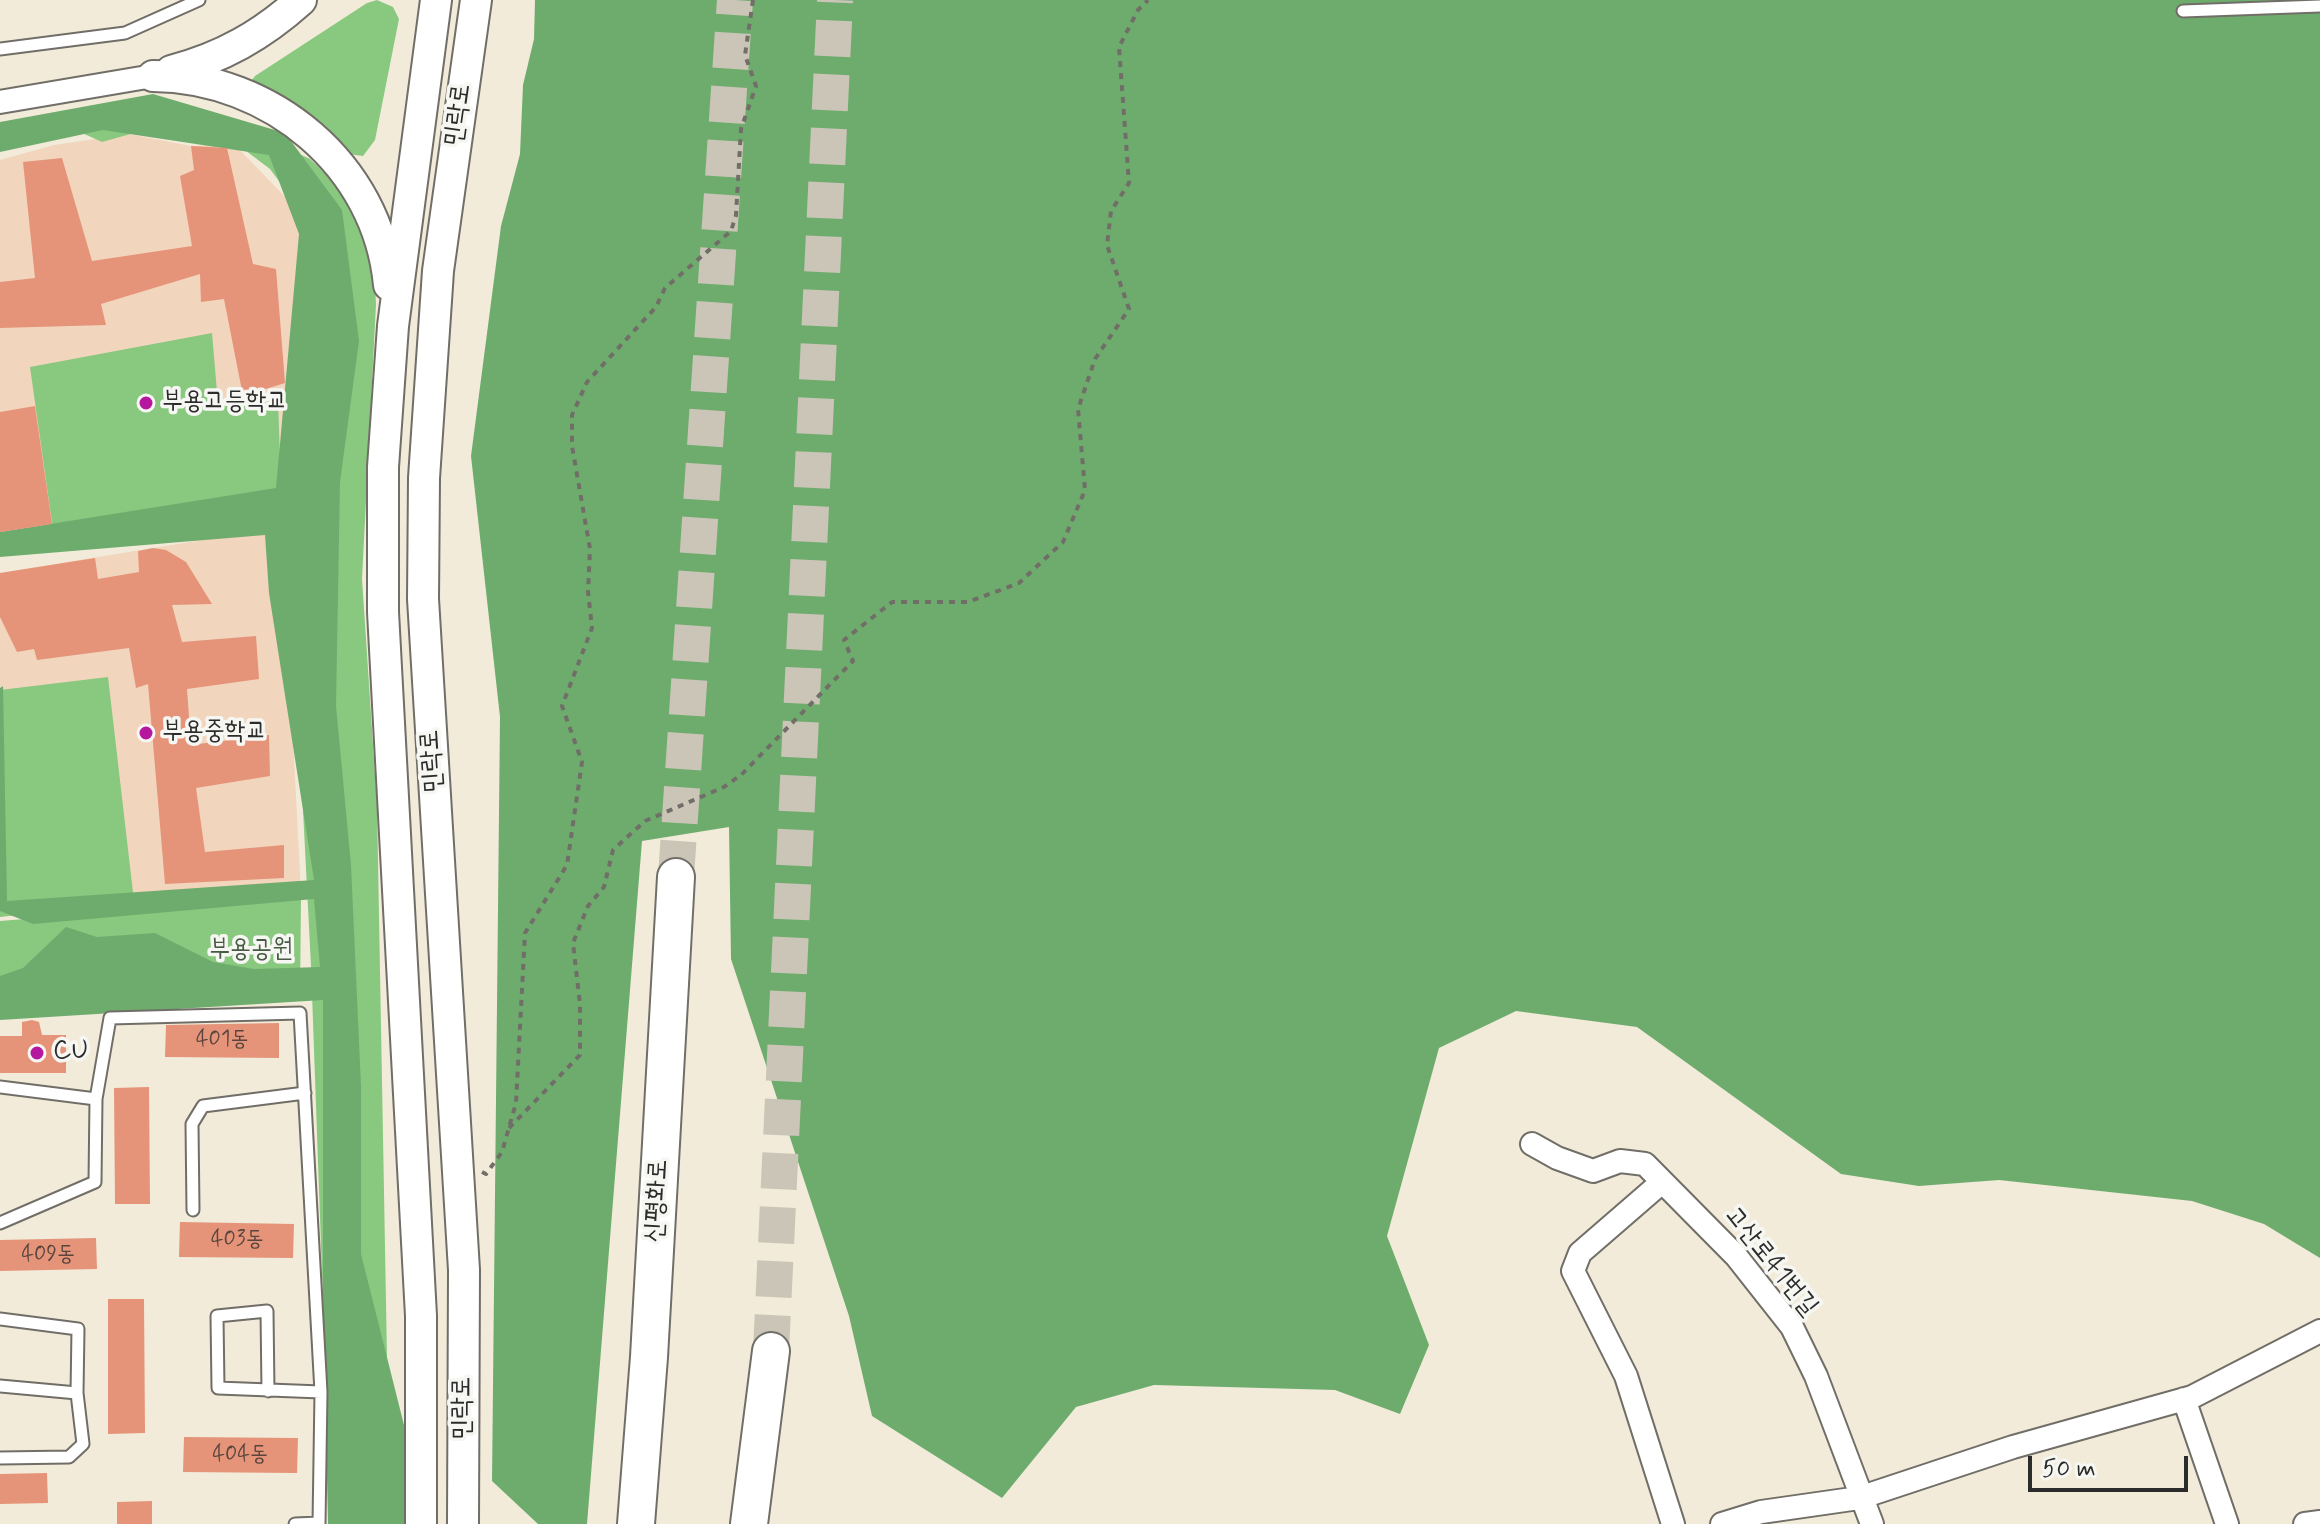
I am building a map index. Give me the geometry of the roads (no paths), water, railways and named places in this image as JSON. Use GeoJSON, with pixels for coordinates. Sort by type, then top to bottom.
{"type":"FeatureCollection","features":[{"type":"Feature","properties":{"kind":"highway","name":"신평화로"},"geometry":{"type":"LineString","coordinates":[[636,1524],[649,1357],[676,877]]}},
{"type":"Feature","properties":{"kind":"highway"},"geometry":{"type":"LineString","coordinates":[[749,1524],[771,1351]]}},
{"type":"Feature","properties":{"kind":"main road"},"geometry":{"type":"LineString","coordinates":[[153,76],[201,64],[236,48],[274,24],[301,0]]}},
{"type":"Feature","properties":{"kind":"main road","name":"민락로"},"geometry":{"type":"LineString","coordinates":[[421,1524],[418,1231],[383,612],[383,467],[393,326],[436,0]]}},
{"type":"Feature","properties":{"kind":"main road","name":"민락로"},"geometry":{"type":"LineString","coordinates":[[463,1524],[464,1270],[423,599],[424,478],[438,271],[476,0]]}},
{"type":"Feature","properties":{"kind":"main road"},"geometry":{"type":"LineString","coordinates":[[153,76],[202,80],[253,95],[278,109],[319,144],[356,188],[375,225],[388,273],[393,326]]}},
{"type":"Feature","properties":{"kind":"street"},"geometry":{"type":"LineString","coordinates":[[0,102],[153,76]]}},
{"type":"Feature","properties":{"kind":"street","name":"고산로41번길"},"geometry":{"type":"LineString","coordinates":[[1532,1144],[1593,1171],[1620,1161],[1645,1164],[1736,1256],[1792,1327],[1816,1376],[1859,1498],[1872,1524]]}},
{"type":"Feature","properties":{"kind":"street"},"geometry":{"type":"LineString","coordinates":[[1662,1182],[1580,1253],[1573,1271],[1626,1376],[1673,1524]]}},
{"type":"Feature","properties":{"kind":"street"},"geometry":{"type":"LineString","coordinates":[[1722,1524],[1761,1512],[1859,1498],[2013,1447],[2184,1399],[2320,1331]]}},
{"type":"Feature","properties":{"kind":"street"},"geometry":{"type":"LineString","coordinates":[[2184,1399],[2227,1524]]}},
{"type":"Feature","properties":{"kind":"street"},"geometry":{"type":"LineString","coordinates":[[2305,1524],[2320,1522]]}},
{"type":"Feature","properties":{"kind":"lane"},"geometry":{"type":"LineString","coordinates":[[0,49],[125,33],[199,0]]}},
{"type":"Feature","properties":{"kind":"lane"},"geometry":{"type":"LineString","coordinates":[[2183,11],[2320,6]]}},
{"type":"Feature","properties":{"kind":"lane"},"geometry":{"type":"LineString","coordinates":[[0,1223],[95,1182],[96,1099],[110,1018],[300,1013],[321,1392],[319,1524],[295,1524]]}},
{"type":"Feature","properties":{"kind":"lane"},"geometry":{"type":"LineString","coordinates":[[0,1087],[96,1099]]}},
{"type":"Feature","properties":{"kind":"lane"},"geometry":{"type":"LineString","coordinates":[[193,1210],[192,1124],[203,1106],[305,1093]]}},
{"type":"Feature","properties":{"kind":"lane"},"geometry":{"type":"LineString","coordinates":[[268,1391],[267,1311],[217,1316],[218,1388],[268,1391],[321,1392]]}},
{"type":"Feature","properties":{"kind":"lane"},"geometry":{"type":"LineString","coordinates":[[0,1319],[78,1329],[77,1393],[83,1444],[69,1457],[0,1458]]}},
{"type":"Feature","properties":{"kind":"lane"},"geometry":{"type":"LineString","coordinates":[[0,1386],[77,1393]]}},
{"type":"Feature","properties":{"kind":"tunnel"},"geometry":{"type":"LineString","coordinates":[[676,877],[735,0]]}},
{"type":"Feature","properties":{"kind":"tunnel"},"geometry":{"type":"LineString","coordinates":[[771,1351],[835,0]]}},
{"type":"Feature","properties":{"kind":"place","name":"부용고등학교"},"geometry":{"type":"Point","coordinates":[146,403]}},
{"type":"Feature","properties":{"kind":"place","name":"부용중학교"},"geometry":{"type":"Point","coordinates":[146,733]}},
{"type":"Feature","properties":{"kind":"place","name":"CU"},"geometry":{"type":"Point","coordinates":[37,1053]}},
{"type":"Feature","properties":{"kind":"park label","name":"부용공원"},"geometry":{"type":"Point","coordinates":[251,951]}}]}
